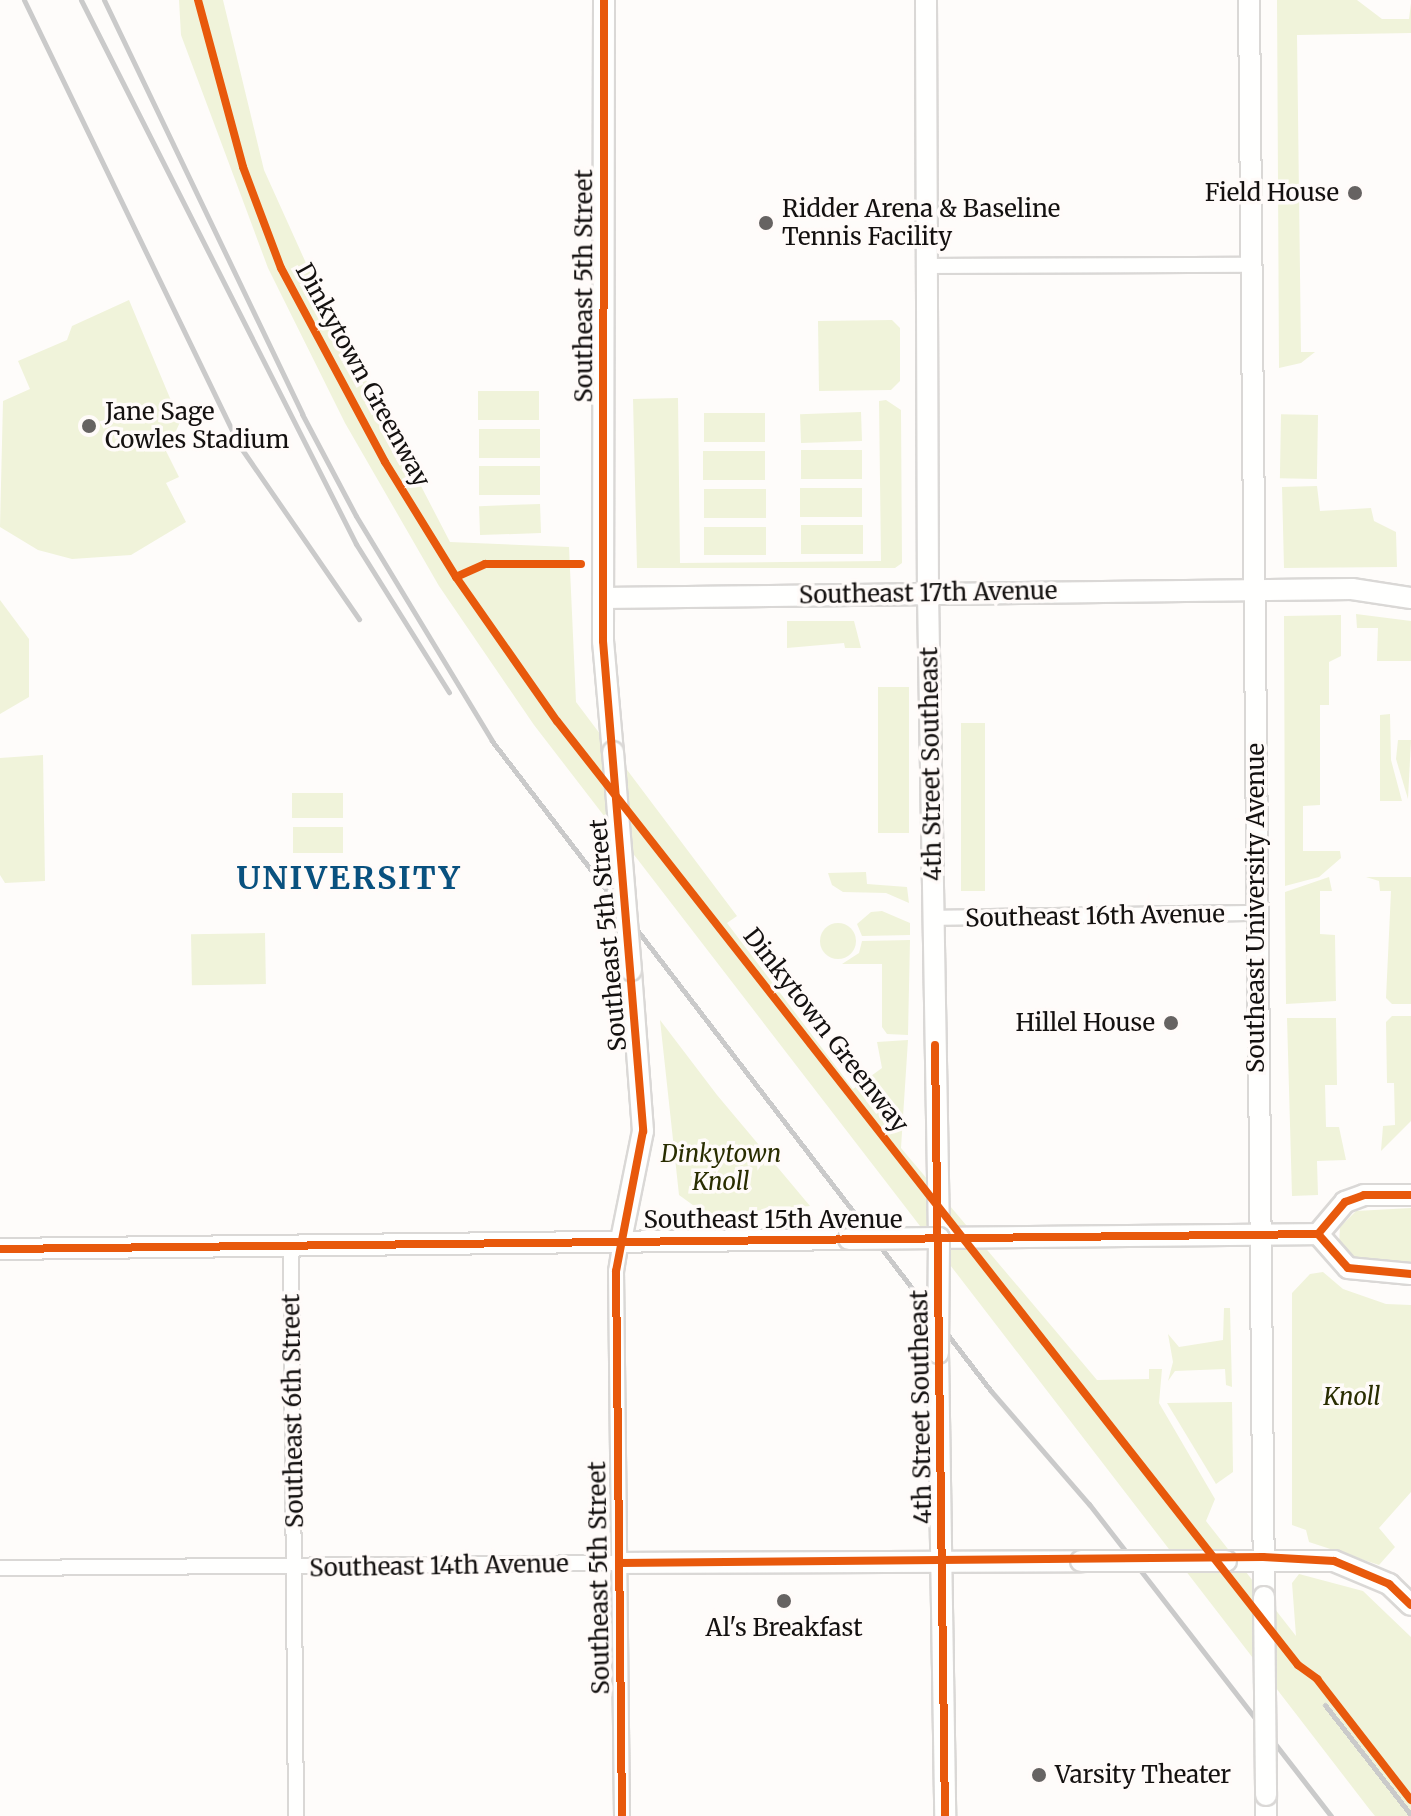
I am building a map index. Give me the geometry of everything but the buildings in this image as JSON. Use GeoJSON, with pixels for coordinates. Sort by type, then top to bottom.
{"type":"FeatureCollection","features":[{"type":"Feature","properties":{"kind":"street","name":"Southeast 5th Street"},"geometry":{"type":"LineString","coordinates":[[604,0],[603,598],[643,1131],[616,1271],[622,1816]]}},
{"type":"Feature","properties":{"kind":"street","name":"4th Street Southeast"},"geometry":{"type":"LineString","coordinates":[[926,0],[930,266],[928,593],[945,1816]]}},
{"type":"Feature","properties":{"kind":"street","name":"Southeast University Avenue"},"geometry":{"type":"LineString","coordinates":[[1249,0],[1249,265],[1266,1806]]}},
{"type":"Feature","properties":{"kind":"street"},"geometry":{"type":"LineString","coordinates":[[930,266],[1249,265]]}},
{"type":"Feature","properties":{"kind":"street","name":"Southeast 17th Avenue"},"geometry":{"type":"LineString","coordinates":[[603,598],[1253,589],[1352,589],[1411,598]]}},
{"type":"Feature","properties":{"kind":"street","name":"Southeast 16th Avenue"},"geometry":{"type":"LineString","coordinates":[[933,918],[1257,913]]}},
{"type":"Feature","properties":{"kind":"street"},"geometry":{"type":"LineString","coordinates":[[1411,1195],[1364,1195],[1345,1202],[1318,1234],[1348,1268],[1411,1274]]}},
{"type":"Feature","properties":{"kind":"street","name":"Southeast 15th Avenue"},"geometry":{"type":"LineString","coordinates":[[0,1249],[1318,1234]]}},
{"type":"Feature","properties":{"kind":"street","name":"Southeast 6th Street"},"geometry":{"type":"LineString","coordinates":[[291,1246],[296,1816]]}},
{"type":"Feature","properties":{"kind":"street","name":"Southeast 14th Avenue"},"geometry":{"type":"LineString","coordinates":[[0,1568],[1226,1561],[1263,1557],[1334,1561],[1389,1584],[1411,1605]]}},
{"type":"Feature","properties":{"kind":"green space"},"geometry":{"type":"Polygon","coordinates":[[[179,0],[223,0],[264,170],[310,272],[450,542],[569,547],[576,702],[737,916],[727,923],[853,1089],[882,1068],[877,1042],[908,1040],[901,1148],[1097,1380],[1149,1379],[1149,1369],[1162,1369],[1159,1403],[1215,1499],[1206,1521],[1296,1636],[1292,1583],[1299,1574],[1363,1591],[1411,1637],[1411,1816],[1375,1816],[1370,1810],[534,725],[439,586],[345,423],[268,268],[181,35],[179,0]]]}},
{"type":"Feature","properties":{"kind":"green space"},"geometry":{"type":"Polygon","coordinates":[[[1277,0],[1357,0],[1382,19],[1409,19],[1411,3],[1411,33],[1297,35],[1301,352],[1315,352],[1301,363],[1279,368],[1277,0]]]}},
{"type":"Feature","properties":{"kind":"green space","name":"Jane Sage Cowles Stadium"},"geometry":{"type":"Polygon","coordinates":[[[129,300],[180,422],[176,431],[160,439],[179,477],[166,483],[186,522],[131,555],[72,559],[38,550],[0,527],[3,401],[30,389],[18,361],[67,340],[72,326],[129,300]]]}},
{"type":"Feature","properties":{"kind":"green space"},"geometry":{"type":"Polygon","coordinates":[[[892,320],[900,328],[900,381],[891,390],[819,391],[818,321],[892,320]]]}},
{"type":"Feature","properties":{"kind":"green space"},"geometry":{"type":"Polygon","coordinates":[[[478,391],[539,391],[539,420],[478,420],[478,391]]]}},
{"type":"Feature","properties":{"kind":"green space"},"geometry":{"type":"Polygon","coordinates":[[[678,398],[680,563],[881,561],[879,401],[886,400],[901,410],[902,563],[895,568],[637,568],[633,399],[678,398]]]}},
{"type":"Feature","properties":{"kind":"green space"},"geometry":{"type":"Polygon","coordinates":[[[861,412],[862,441],[801,443],[800,414],[861,412]]]}},
{"type":"Feature","properties":{"kind":"green space"},"geometry":{"type":"Polygon","coordinates":[[[704,413],[765,413],[765,442],[704,442],[704,413]]]}},
{"type":"Feature","properties":{"kind":"green space"},"geometry":{"type":"Polygon","coordinates":[[[1281,414],[1318,415],[1317,479],[1280,478],[1281,414]]]}},
{"type":"Feature","properties":{"kind":"green space"},"geometry":{"type":"Polygon","coordinates":[[[479,429],[540,429],[540,458],[479,458],[479,429]]]}},
{"type":"Feature","properties":{"kind":"green space"},"geometry":{"type":"Polygon","coordinates":[[[801,450],[862,450],[862,479],[801,479],[801,450]]]}},
{"type":"Feature","properties":{"kind":"green space"},"geometry":{"type":"Polygon","coordinates":[[[703,451],[765,451],[765,480],[703,480],[703,451]]]}},
{"type":"Feature","properties":{"kind":"green space"},"geometry":{"type":"Polygon","coordinates":[[[479,466],[540,466],[540,495],[479,495],[479,466]]]}},
{"type":"Feature","properties":{"kind":"green space"},"geometry":{"type":"Polygon","coordinates":[[[1317,486],[1320,511],[1371,508],[1374,521],[1396,532],[1397,567],[1284,568],[1282,487],[1317,486]]]}},
{"type":"Feature","properties":{"kind":"green space"},"geometry":{"type":"Polygon","coordinates":[[[800,488],[862,488],[862,517],[800,517],[800,488]]]}},
{"type":"Feature","properties":{"kind":"green space"},"geometry":{"type":"Polygon","coordinates":[[[704,489],[766,489],[766,518],[704,518],[704,489]]]}},
{"type":"Feature","properties":{"kind":"green space"},"geometry":{"type":"Polygon","coordinates":[[[540,504],[541,533],[480,535],[479,506],[540,504]]]}},
{"type":"Feature","properties":{"kind":"green space"},"geometry":{"type":"Polygon","coordinates":[[[801,525],[863,525],[863,554],[801,554],[801,525]]]}},
{"type":"Feature","properties":{"kind":"green space"},"geometry":{"type":"Polygon","coordinates":[[[704,527],[766,527],[766,555],[704,555],[704,527]]]}},
{"type":"Feature","properties":{"kind":"green space"},"geometry":{"type":"Polygon","coordinates":[[[0,600],[29,639],[29,697],[0,714],[0,600]]]}},
{"type":"Feature","properties":{"kind":"green space"},"geometry":{"type":"Polygon","coordinates":[[[1356,614],[1411,621],[1411,661],[1377,661],[1378,628],[1357,628],[1356,614]]]}},
{"type":"Feature","properties":{"kind":"green space"},"geometry":{"type":"Polygon","coordinates":[[[1341,615],[1341,656],[1329,662],[1329,705],[1320,705],[1320,805],[1303,806],[1303,851],[1340,851],[1341,858],[1319,877],[1285,886],[1284,616],[1341,615]]]}},
{"type":"Feature","properties":{"kind":"green space"},"geometry":{"type":"Polygon","coordinates":[[[787,621],[854,621],[861,648],[845,648],[844,643],[787,648],[787,621]]]}},
{"type":"Feature","properties":{"kind":"green space"},"geometry":{"type":"Polygon","coordinates":[[[878,687],[909,687],[909,833],[878,833],[878,687]]]}},
{"type":"Feature","properties":{"kind":"green space"},"geometry":{"type":"Polygon","coordinates":[[[1390,714],[1391,760],[1402,801],[1380,801],[1380,715],[1390,714]]]}},
{"type":"Feature","properties":{"kind":"green space"},"geometry":{"type":"Polygon","coordinates":[[[961,723],[985,723],[985,891],[961,891],[961,723]]]}},
{"type":"Feature","properties":{"kind":"green space"},"geometry":{"type":"Polygon","coordinates":[[[1398,740],[1411,740],[1408,799],[1396,759],[1398,740]]]}},
{"type":"Feature","properties":{"kind":"green space"},"geometry":{"type":"Polygon","coordinates":[[[43,755],[45,881],[5,883],[0,875],[0,758],[43,755]]]}},
{"type":"Feature","properties":{"kind":"green space"},"geometry":{"type":"Polygon","coordinates":[[[292,793],[343,793],[343,818],[292,818],[292,793]]]}},
{"type":"Feature","properties":{"kind":"green space"},"geometry":{"type":"Polygon","coordinates":[[[293,827],[343,827],[343,853],[293,853],[293,827]]]}},
{"type":"Feature","properties":{"kind":"green space"},"geometry":{"type":"Polygon","coordinates":[[[866,872],[867,884],[907,887],[909,903],[886,893],[843,892],[832,885],[828,873],[866,872]]]}},
{"type":"Feature","properties":{"kind":"green space"},"geometry":{"type":"Polygon","coordinates":[[[1329,877],[1332,891],[1320,891],[1320,934],[1335,935],[1336,1001],[1286,1004],[1285,892],[1329,877]]]}},
{"type":"Feature","properties":{"kind":"green space"},"geometry":{"type":"Polygon","coordinates":[[[1366,877],[1411,877],[1411,1004],[1392,1004],[1386,998],[1391,891],[1380,891],[1379,881],[1366,877]]]}},
{"type":"Feature","properties":{"kind":"green space"},"geometry":{"type":"Polygon","coordinates":[[[882,911],[910,923],[910,935],[862,936],[857,924],[871,912],[882,911]]]}},
{"type":"Feature","properties":{"kind":"green space"},"geometry":{"type":"Polygon","coordinates":[[[838,923],[851,928],[856,941],[851,954],[838,959],[825,954],[820,941],[825,928],[838,923]]]}},
{"type":"Feature","properties":{"kind":"green space"},"geometry":{"type":"Polygon","coordinates":[[[265,933],[266,984],[192,985],[191,934],[265,933]]]}},
{"type":"Feature","properties":{"kind":"green space"},"geometry":{"type":"Polygon","coordinates":[[[910,940],[908,1035],[887,1034],[882,1027],[882,964],[842,964],[859,953],[862,941],[910,940]]]}},
{"type":"Feature","properties":{"kind":"green space"},"geometry":{"type":"Polygon","coordinates":[[[1392,1016],[1411,1016],[1411,1121],[1381,1151],[1383,1126],[1395,1125],[1394,1083],[1387,1083],[1386,1022],[1392,1016]]]}},
{"type":"Feature","properties":{"kind":"green space"},"geometry":{"type":"Polygon","coordinates":[[[1287,1018],[1336,1018],[1337,1085],[1325,1085],[1326,1127],[1339,1127],[1346,1160],[1317,1161],[1318,1195],[1292,1196],[1287,1018]]]}},
{"type":"Feature","properties":{"kind":"green space","name":"Dinkytown Knoll"},"geometry":{"type":"Polygon","coordinates":[[[660,1020],[717,1095],[810,1206],[708,1216],[679,1195],[660,1020]]]}},
{"type":"Feature","properties":{"kind":"green space"},"geometry":{"type":"Polygon","coordinates":[[[1411,1208],[1411,1264],[1358,1263],[1339,1246],[1340,1227],[1356,1211],[1411,1208]]]}},
{"type":"Feature","properties":{"kind":"green space","name":"Knoll"},"geometry":{"type":"Polygon","coordinates":[[[1323,1272],[1343,1289],[1386,1304],[1411,1305],[1411,1492],[1379,1528],[1395,1547],[1379,1565],[1309,1542],[1306,1530],[1292,1525],[1292,1293],[1310,1274],[1323,1272]]]}},
{"type":"Feature","properties":{"kind":"green space"},"geometry":{"type":"Polygon","coordinates":[[[1224,1308],[1230,1308],[1232,1387],[1226,1385],[1225,1369],[1175,1371],[1168,1381],[1173,1362],[1168,1334],[1179,1347],[1223,1340],[1224,1308]]]}},
{"type":"Feature","properties":{"kind":"green space"},"geometry":{"type":"Polygon","coordinates":[[[1232,1402],[1233,1472],[1216,1484],[1167,1403],[1232,1402]]]}},
{"type":"Feature","properties":{"kind":"railway"},"geometry":{"type":"LineString","coordinates":[[24,0],[241,448],[359,619]]}},
{"type":"Feature","properties":{"kind":"railway"},"geometry":{"type":"LineString","coordinates":[[81,0],[356,544],[449,692]]}},
{"type":"Feature","properties":{"kind":"railway"},"geometry":{"type":"LineString","coordinates":[[104,0],[302,414],[356,516],[492,741],[991,1391],[1089,1504],[1331,1816]]}},
{"type":"Feature","properties":{"kind":"railway"},"geometry":{"type":"LineString","coordinates":[[1325,1705],[1411,1815]]}},
{"type":"Feature","properties":{"kind":"cycle path","name":"Dinkytown Greenway"},"geometry":{"type":"LineString","coordinates":[[198,0],[243,167],[281,268],[385,462],[456,577],[557,721],[1298,1665],[1317,1679],[1411,1800]]}},
{"type":"Feature","properties":{"kind":"cycle path"},"geometry":{"type":"LineString","coordinates":[[604,0],[603,641],[643,1131],[616,1271],[622,1816]]}},
{"type":"Feature","properties":{"kind":"cycle path"},"geometry":{"type":"LineString","coordinates":[[456,577],[485,564],[581,564]]}},
{"type":"Feature","properties":{"kind":"cycle path"},"geometry":{"type":"LineString","coordinates":[[935,1045],[945,1816]]}},
{"type":"Feature","properties":{"kind":"cycle path"},"geometry":{"type":"LineString","coordinates":[[1318,1234],[1345,1202],[1364,1195],[1411,1195]]}},
{"type":"Feature","properties":{"kind":"cycle path"},"geometry":{"type":"LineString","coordinates":[[0,1249],[1318,1234],[1348,1268],[1411,1274]]}},
{"type":"Feature","properties":{"kind":"cycle path"},"geometry":{"type":"LineString","coordinates":[[619,1563],[1263,1557],[1334,1561],[1389,1584],[1411,1605]]}},
{"type":"Feature","properties":{"kind":"place","name":"Field House"},"geometry":{"type":"Point","coordinates":[1355,193]}},
{"type":"Feature","properties":{"kind":"place","name":"Ridder Arena & Baseline Tennis Facility"},"geometry":{"type":"Point","coordinates":[766,223]}},
{"type":"Feature","properties":{"kind":"place","name":"Jane Sage Cowles Stadium"},"geometry":{"type":"Point","coordinates":[89,426]}},
{"type":"Feature","properties":{"kind":"place","name":"Hillel House"},"geometry":{"type":"Point","coordinates":[1171,1023]}},
{"type":"Feature","properties":{"kind":"place","name":"Al's Breakfast"},"geometry":{"type":"Point","coordinates":[784,1601]}},
{"type":"Feature","properties":{"kind":"place","name":"Varsity Theater"},"geometry":{"type":"Point","coordinates":[1039,1775]}},
{"type":"Feature","properties":{"kind":"district","name":"UNIVERSITY"},"geometry":{"type":"Point","coordinates":[349,878]}}]}
